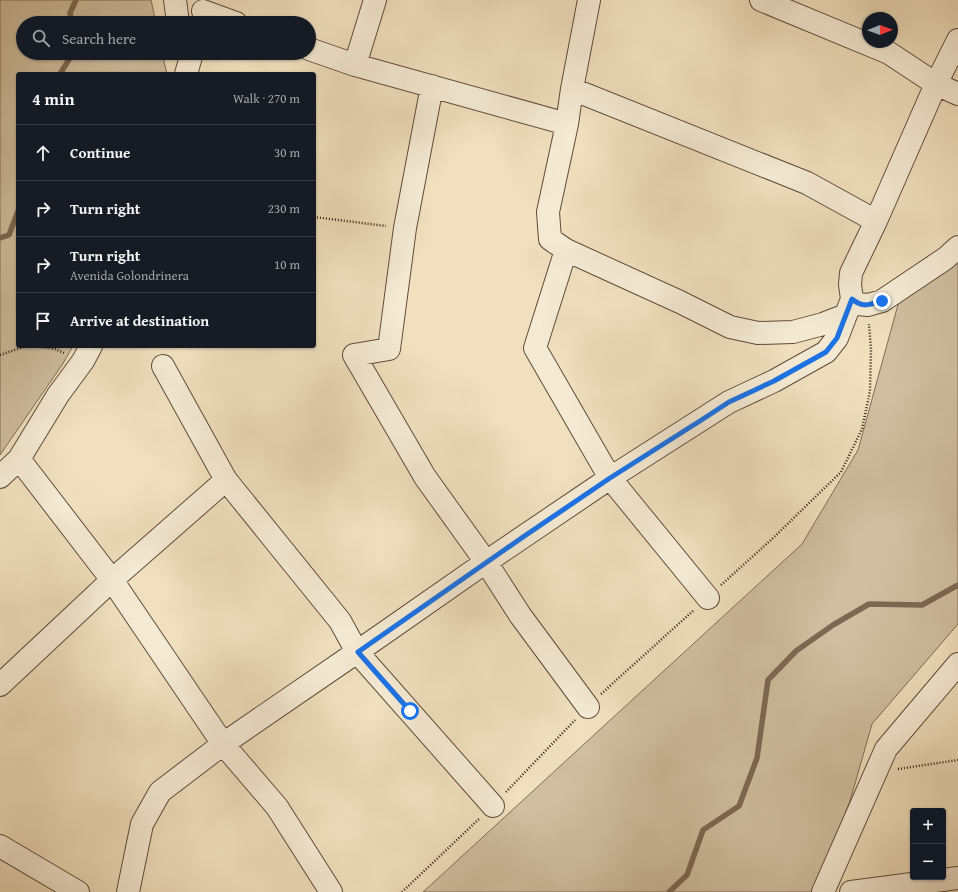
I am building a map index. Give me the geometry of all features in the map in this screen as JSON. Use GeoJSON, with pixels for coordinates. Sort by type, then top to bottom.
{"type":"FeatureCollection","features":[{"type":"Feature","properties":{"kind":"street"},"geometry":{"type":"LineString","coordinates":[[175,0],[177,16]]}},
{"type":"Feature","properties":{"kind":"street"},"geometry":{"type":"LineString","coordinates":[[355,65],[375,0]]}},
{"type":"Feature","properties":{"kind":"street"},"geometry":{"type":"LineString","coordinates":[[588,0],[567,124],[548,212],[550,239],[566,250],[680,302],[730,327],[758,333],[793,332],[823,324],[855,306],[882,301],[946,258],[958,248]]}},
{"type":"Feature","properties":{"kind":"street"},"geometry":{"type":"LineString","coordinates":[[761,0],[889,53],[936,84],[958,94]]}},
{"type":"Feature","properties":{"kind":"street"},"geometry":{"type":"LineString","coordinates":[[204,12],[216,16]]}},
{"type":"Feature","properties":{"kind":"street"},"geometry":{"type":"LineString","coordinates":[[128,892],[142,824],[160,792],[223,744],[610,478],[729,402],[774,381],[826,352],[837,338],[855,306],[850,285],[851,273],[876,221],[936,84],[958,40]]}},
{"type":"Feature","properties":{"kind":"street"},"geometry":{"type":"LineString","coordinates":[[316,51],[355,65],[567,124]]}},
{"type":"Feature","properties":{"kind":"street"},"geometry":{"type":"LineString","coordinates":[[432,86],[405,228],[389,349],[354,355],[424,477],[486,562],[520,615],[588,707]]}},
{"type":"Feature","properties":{"kind":"street"},"geometry":{"type":"LineString","coordinates":[[572,89],[807,183],[876,221]]}},
{"type":"Feature","properties":{"kind":"street"},"geometry":{"type":"LineString","coordinates":[[566,250],[535,348],[610,478],[708,598]]}},
{"type":"Feature","properties":{"kind":"street"},"geometry":{"type":"LineString","coordinates":[[0,477],[18,459],[58,395],[87,353]]}},
{"type":"Feature","properties":{"kind":"street"},"geometry":{"type":"LineString","coordinates":[[163,366],[226,480],[340,621],[358,652],[493,806]]}},
{"type":"Feature","properties":{"kind":"street"},"geometry":{"type":"LineString","coordinates":[[18,459],[112,580],[223,744],[276,807],[331,892]]}},
{"type":"Feature","properties":{"kind":"street"},"geometry":{"type":"LineString","coordinates":[[0,685],[112,580],[226,480]]}},
{"type":"Feature","properties":{"kind":"street"},"geometry":{"type":"LineString","coordinates":[[823,892],[886,749],[958,664]]}},
{"type":"Feature","properties":{"kind":"street"},"geometry":{"type":"LineString","coordinates":[[0,846],[78,892]]}},
{"type":"Feature","properties":{"kind":"street"},"geometry":{"type":"LineString","coordinates":[[856,892],[958,878]]}},
{"type":"Feature","properties":{"kind":"path"},"geometry":{"type":"LineString","coordinates":[[316,217],[405,228]]}},
{"type":"Feature","properties":{"kind":"path"},"geometry":{"type":"LineString","coordinates":[[402,892],[493,806],[588,707],[771,540],[841,472],[862,429],[870,391],[871,348],[855,306]]}},
{"type":"Feature","properties":{"kind":"path"},"geometry":{"type":"LineString","coordinates":[[0,355],[20,348]]}},
{"type":"Feature","properties":{"kind":"path"},"geometry":{"type":"LineString","coordinates":[[44,348],[87,353]]}},
{"type":"Feature","properties":{"kind":"path"},"geometry":{"type":"LineString","coordinates":[[876,772],[958,760]]}},
{"type":"Feature","properties":{"kind":"shaded area"},"geometry":{"type":"Polygon","coordinates":[[[0,0],[151,0],[154,16],[16,16],[16,60],[164,60],[167,72],[16,72],[16,348],[72,348],[62,365],[0,455],[0,0]]]}},
{"type":"Feature","properties":{"kind":"shaded area"},"geometry":{"type":"Polygon","coordinates":[[[958,261],[958,624],[872,724],[850,801],[815,892],[423,892],[802,544],[858,450],[899,301],[958,261]]]}},
{"type":"Feature","properties":{"kind":"waterway"},"geometry":{"type":"LineString","coordinates":[[71,16],[70,13],[76,0]]}},
{"type":"Feature","properties":{"kind":"waterway"},"geometry":{"type":"LineString","coordinates":[[61,72],[69,60]]}},
{"type":"Feature","properties":{"kind":"waterway"},"geometry":{"type":"LineString","coordinates":[[0,238],[9,235],[16,216]]}},
{"type":"Feature","properties":{"kind":"waterway"},"geometry":{"type":"LineString","coordinates":[[669,892],[687,875],[703,830],[739,806],[757,758],[768,680],[796,651],[833,625],[869,604],[922,605],[958,585]]}},
{"type":"Feature","properties":{"kind":"route"},"geometry":{"type":"LineString","coordinates":[[410,711],[358,652],[486,562],[610,478],[729,402],[774,381],[826,352],[837,338],[852,299],[858,304],[868,305],[882,301]]}}]}
